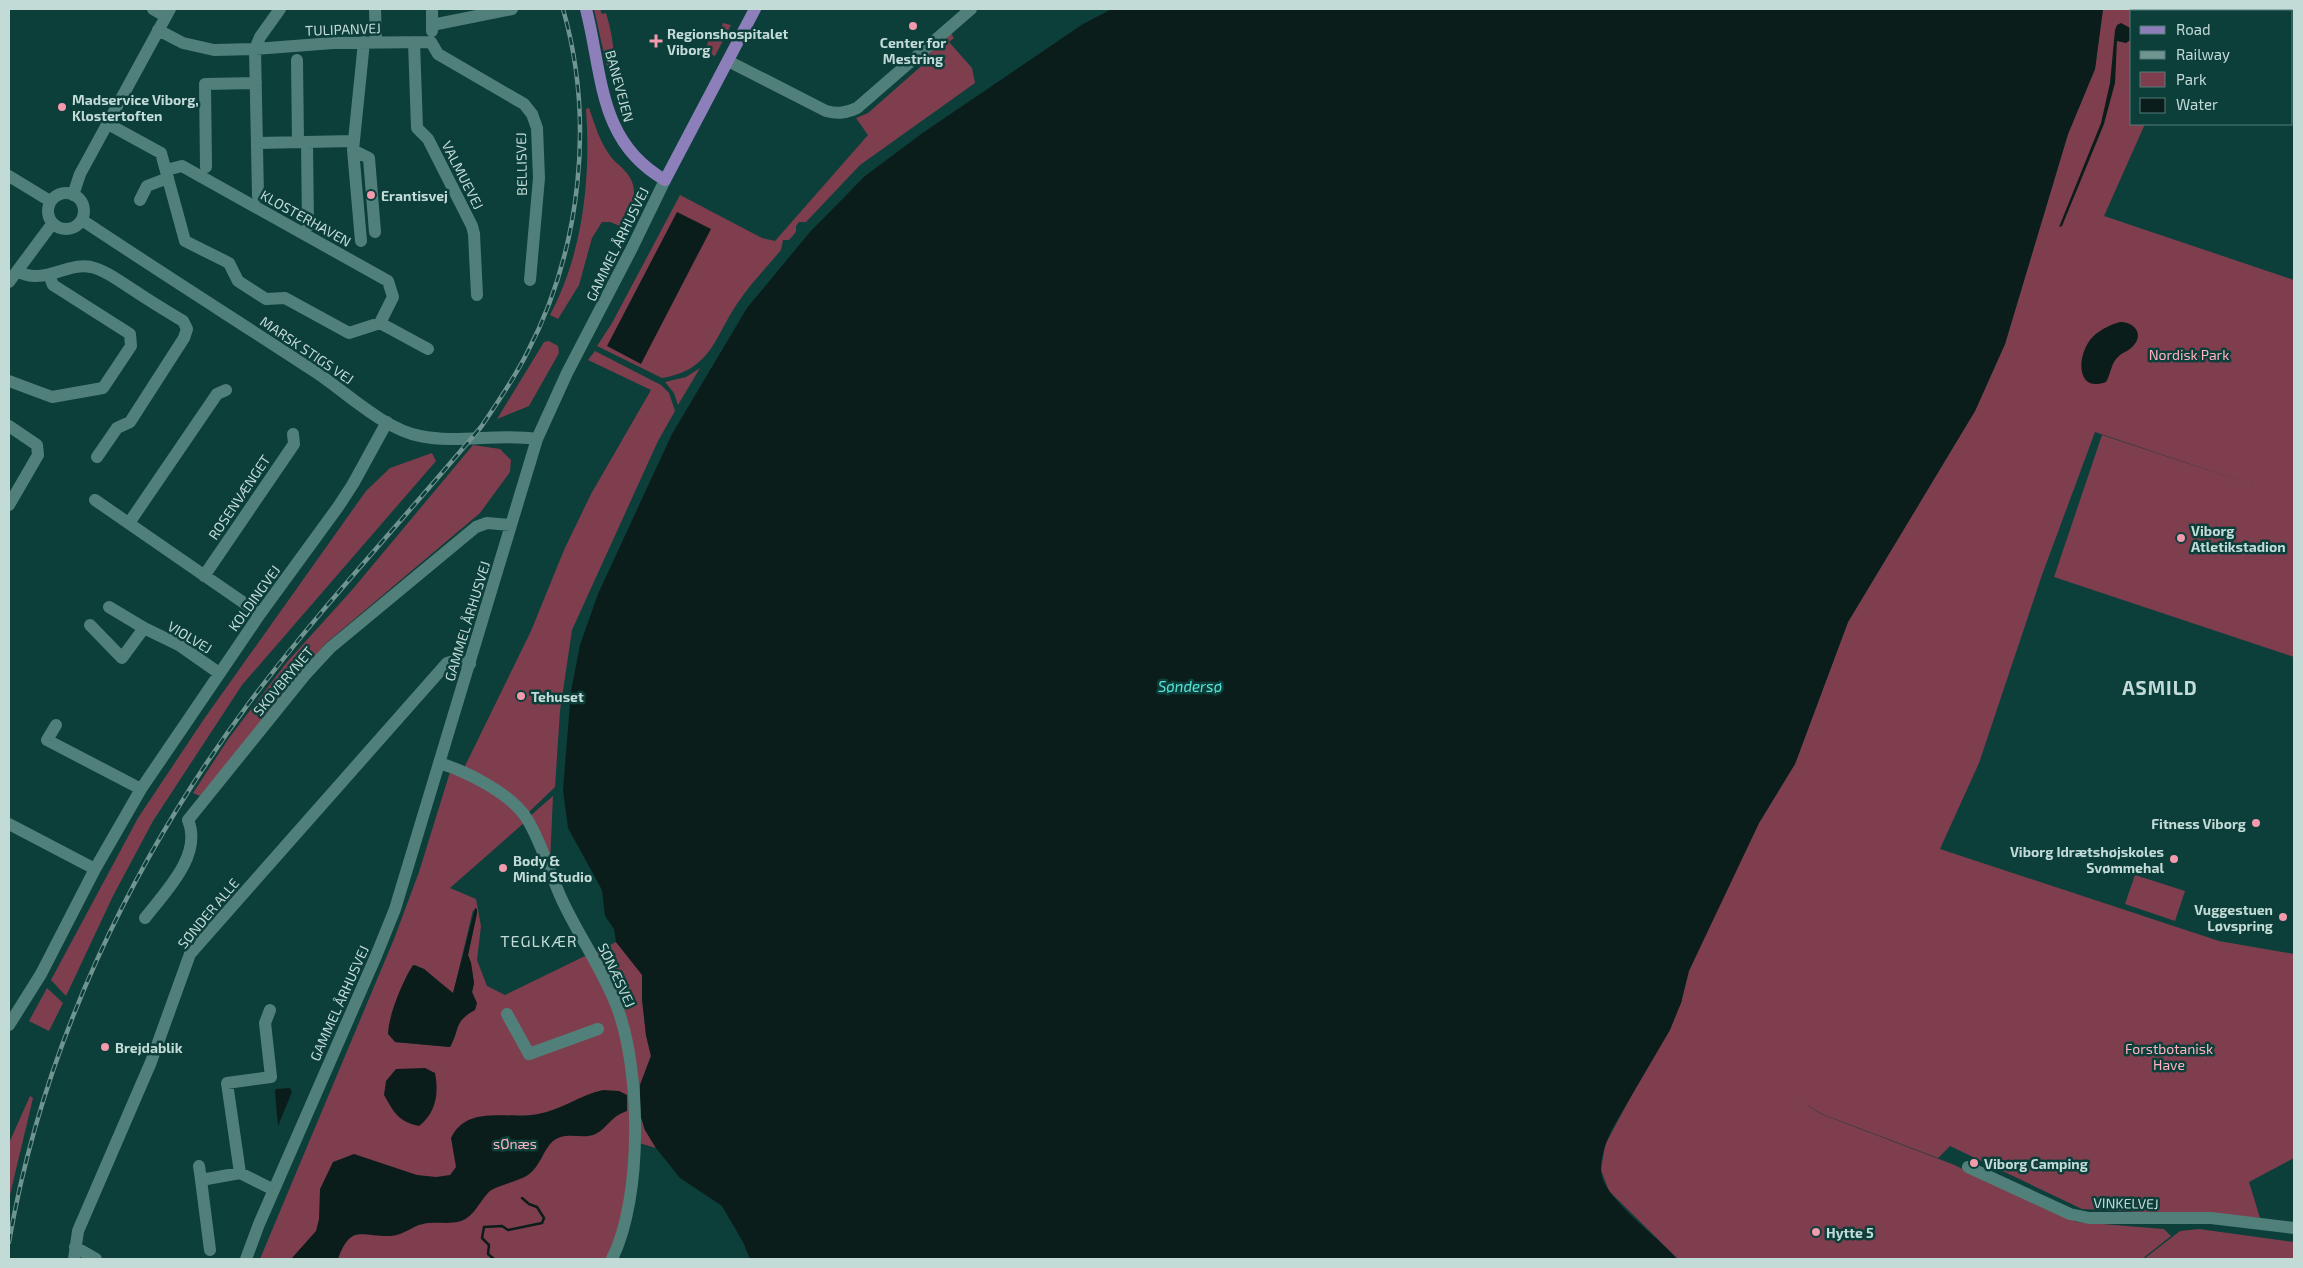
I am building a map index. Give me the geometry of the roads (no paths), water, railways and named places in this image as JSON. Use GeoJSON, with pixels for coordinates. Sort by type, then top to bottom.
{"type":"FeatureCollection","features":[{"type":"Feature","properties":{"kind":"main road","name":"BANEVEJEN"},"geometry":{"type":"LineString","coordinates":[[586,9],[604,94],[617,134],[630,152],[644,166],[665,180]]}},
{"type":"Feature","properties":{"kind":"main road","name":"GAMMEL ÅRHUSVEJ"},"geometry":{"type":"LineString","coordinates":[[665,180],[755,9]]}},
{"type":"Feature","properties":{"kind":"street"},"geometry":{"type":"LineString","coordinates":[[73,195],[80,174],[168,13],[152,9]]}},
{"type":"Feature","properties":{"kind":"street"},"geometry":{"type":"LineString","coordinates":[[258,196],[255,49],[260,37],[280,9]]}},
{"type":"Feature","properties":{"kind":"street"},"geometry":{"type":"LineString","coordinates":[[361,241],[354,146],[375,9]]}},
{"type":"Feature","properties":{"kind":"street"},"geometry":{"type":"LineString","coordinates":[[431,42],[432,9]]}},
{"type":"Feature","properties":{"kind":"street"},"geometry":{"type":"LineString","coordinates":[[432,25],[512,9]]}},
{"type":"Feature","properties":{"kind":"street"},"geometry":{"type":"LineString","coordinates":[[728,61],[826,111],[838,114],[857,108],[971,9]]}},
{"type":"Feature","properties":{"kind":"street","name":"TULIPANVEJ"},"geometry":{"type":"LineString","coordinates":[[158,30],[183,42],[204,49],[255,49],[292,45],[370,42],[431,42]]}},
{"type":"Feature","properties":{"kind":"street","name":"VALMUEVEJ"},"geometry":{"type":"LineString","coordinates":[[414,42],[417,128],[428,139],[472,226],[477,296]]}},
{"type":"Feature","properties":{"kind":"street","name":"BELLISVEJ"},"geometry":{"type":"LineString","coordinates":[[431,42],[438,54],[524,104],[532,114],[537,128],[539,178],[530,280]]}},
{"type":"Feature","properties":{"kind":"street"},"geometry":{"type":"LineString","coordinates":[[298,60],[308,226]]}},
{"type":"Feature","properties":{"kind":"street"},"geometry":{"type":"LineString","coordinates":[[206,167],[205,84],[256,83]]}},
{"type":"Feature","properties":{"kind":"street"},"geometry":{"type":"LineString","coordinates":[[108,124],[160,153],[185,241],[229,263],[238,281],[266,299],[285,298],[349,333],[380,324],[428,349]]}},
{"type":"Feature","properties":{"kind":"street"},"geometry":{"type":"LineString","coordinates":[[257,143],[303,142],[354,146],[369,158],[375,232]]}},
{"type":"Feature","properties":{"kind":"street","name":"KLOSTERHAVEN"},"geometry":{"type":"LineString","coordinates":[[140,200],[148,186],[182,166],[388,281],[394,297],[380,324]]}},
{"type":"Feature","properties":{"kind":"street"},"geometry":{"type":"LineString","coordinates":[[9,176],[50,201]]}},
{"type":"Feature","properties":{"kind":"street","name":"GAMMEL ÅRHUSVEJ"},"geometry":{"type":"LineString","coordinates":[[246,1259],[378,951],[396,903],[537,439],[563,382],[665,180]]}},
{"type":"Feature","properties":{"kind":"street"},"geometry":{"type":"LineString","coordinates":[[60,194],[73,195],[78,198],[84,208],[82,220],[76,227],[68,230],[59,229],[52,224],[47,213],[50,201],[60,194]]}},
{"type":"Feature","properties":{"kind":"street","name":"MARSK STIGS VEJ"},"geometry":{"type":"LineString","coordinates":[[82,220],[387,422],[401,429],[426,437],[446,439],[516,436],[537,439]]}},
{"type":"Feature","properties":{"kind":"street"},"geometry":{"type":"LineString","coordinates":[[9,282],[52,224]]}},
{"type":"Feature","properties":{"kind":"street"},"geometry":{"type":"LineString","coordinates":[[17,271],[26,276],[49,275],[83,266],[92,267],[108,274],[183,321],[187,329],[185,337],[130,422],[117,428],[98,457]]}},
{"type":"Feature","properties":{"kind":"street"},"geometry":{"type":"LineString","coordinates":[[9,381],[52,397],[103,388],[131,346],[130,334],[53,285],[49,275]]}},
{"type":"Feature","properties":{"kind":"street"},"geometry":{"type":"LineString","coordinates":[[129,523],[217,394],[226,390]]}},
{"type":"Feature","properties":{"kind":"street","name":"KOLDINGVEJ"},"geometry":{"type":"LineString","coordinates":[[9,1025],[41,974],[95,869],[141,789],[260,614],[353,484],[387,422]]}},
{"type":"Feature","properties":{"kind":"street"},"geometry":{"type":"LineString","coordinates":[[9,426],[37,445],[38,455],[9,505]]}},
{"type":"Feature","properties":{"kind":"street","name":"ROSENVÆNGET"},"geometry":{"type":"LineString","coordinates":[[204,576],[294,444],[293,434]]}},
{"type":"Feature","properties":{"kind":"street"},"geometry":{"type":"LineString","coordinates":[[95,500],[260,614]]}},
{"type":"Feature","properties":{"kind":"street","name":"SKOVBRYNET"},"geometry":{"type":"LineString","coordinates":[[144,918],[170,886],[188,855],[193,830],[188,820],[330,648],[476,527],[487,523],[511,525]]}},
{"type":"Feature","properties":{"kind":"street","name":"VIOLVEJ"},"geometry":{"type":"LineString","coordinates":[[109,607],[144,628],[179,645],[219,673]]}},
{"type":"Feature","properties":{"kind":"street"},"geometry":{"type":"LineString","coordinates":[[90,625],[122,658],[144,628]]}},
{"type":"Feature","properties":{"kind":"street","name":"SØNDER ALLE"},"geometry":{"type":"LineString","coordinates":[[74,1253],[78,1231],[151,1062],[190,954],[447,663],[458,660],[470,664]]}},
{"type":"Feature","properties":{"kind":"street"},"geometry":{"type":"LineString","coordinates":[[56,725],[46,740],[141,789]]}},
{"type":"Feature","properties":{"kind":"street","name":"SØNÆSVEJ"},"geometry":{"type":"LineString","coordinates":[[439,763],[479,780],[506,798],[526,817],[562,901],[601,971],[622,1019],[629,1050],[636,1140],[629,1206],[612,1259]]}},
{"type":"Feature","properties":{"kind":"street"},"geometry":{"type":"LineString","coordinates":[[9,824],[95,869]]}},
{"type":"Feature","properties":{"kind":"street"},"geometry":{"type":"LineString","coordinates":[[240,1173],[227,1083],[271,1078],[265,1023],[270,1010]]}},
{"type":"Feature","properties":{"kind":"street"},"geometry":{"type":"LineString","coordinates":[[507,1014],[529,1054],[598,1030]]}},
{"type":"Feature","properties":{"kind":"street"},"geometry":{"type":"LineString","coordinates":[[199,1166],[210,1250]]}},
{"type":"Feature","properties":{"kind":"street","name":"VINKELVEJ"},"geometry":{"type":"LineString","coordinates":[[1968,1167],[2070,1214],[2089,1218],[2210,1218],[2294,1228]]}},
{"type":"Feature","properties":{"kind":"street"},"geometry":{"type":"LineString","coordinates":[[201,1180],[240,1173],[274,1190]]}},
{"type":"Feature","properties":{"kind":"street"},"geometry":{"type":"LineString","coordinates":[[74,1253],[96,1259]]}},
{"type":"Feature","properties":{"kind":"water","name":"Søndersø"},"geometry":{"type":"Polygon","coordinates":[[[1112,9],[2103,9],[2095,69],[2068,134],[2005,344],[1975,411],[1848,622],[1795,764],[1759,823],[1689,971],[1681,1003],[1670,1030],[1612,1129],[1605,1146],[1601,1171],[1606,1187],[1624,1208],[1677,1259],[750,1259],[743,1242],[722,1206],[680,1178],[656,1148],[645,1130],[640,1114],[640,1085],[651,1056],[646,1035],[642,999],[642,975],[616,942],[614,929],[605,916],[602,890],[568,828],[563,790],[571,691],[580,645],[598,594],[672,434],[747,308],[810,232],[865,176],[924,132],[1083,24],[1112,9]]]}},
{"type":"Feature","properties":{"kind":"water"},"geometry":{"type":"Polygon","coordinates":[[[2121,23],[2130,28],[2130,40],[2126,43],[2117,41],[2115,83],[2104,124],[2062,226],[2059,227],[2101,123],[2110,83],[2117,25],[2121,23]]]}},
{"type":"Feature","properties":{"kind":"water"},"geometry":{"type":"Polygon","coordinates":[[[677,212],[711,229],[641,364],[607,346],[677,212]]]}},
{"type":"Feature","properties":{"kind":"water"},"geometry":{"type":"Polygon","coordinates":[[[2120,322],[2130,324],[2137,331],[2135,343],[2116,359],[2106,382],[2096,384],[2089,382],[2084,378],[2081,364],[2086,347],[2090,340],[2100,331],[2120,322]]]}},
{"type":"Feature","properties":{"kind":"water"},"geometry":{"type":"Polygon","coordinates":[[[475,908],[477,913],[468,955],[474,983],[472,992],[477,1003],[475,1010],[460,1022],[450,1047],[395,1042],[388,1034],[393,1008],[413,965],[424,969],[453,993],[475,908]]]}},
{"type":"Feature","properties":{"kind":"water"},"geometry":{"type":"Polygon","coordinates":[[[425,1068],[435,1073],[437,1088],[433,1109],[419,1126],[397,1115],[384,1095],[386,1081],[396,1069],[425,1068]]]}},
{"type":"Feature","properties":{"kind":"water"},"geometry":{"type":"Polygon","coordinates":[[[290,1088],[292,1092],[278,1126],[275,1092],[276,1089],[290,1088]]]}},
{"type":"Feature","properties":{"kind":"water"},"geometry":{"type":"Polygon","coordinates":[[[603,1090],[619,1091],[627,1095],[627,1111],[616,1117],[598,1133],[588,1136],[563,1136],[553,1141],[532,1172],[490,1191],[474,1212],[466,1219],[456,1222],[423,1224],[391,1236],[358,1234],[348,1240],[338,1259],[291,1259],[316,1231],[319,1219],[320,1189],[333,1162],[354,1154],[417,1175],[436,1177],[450,1175],[456,1167],[451,1138],[458,1127],[467,1121],[478,1117],[538,1114],[603,1090]]]}},
{"type":"Feature","properties":{"kind":"waterway"},"geometry":{"type":"LineString","coordinates":[[494,1259],[488,1254],[489,1245],[482,1238],[484,1227],[502,1226],[508,1230],[542,1223],[544,1218],[537,1207],[529,1204],[522,1198]]}},
{"type":"Feature","properties":{"kind":"railway"},"geometry":{"type":"LineString","coordinates":[[9,1242],[24,1169],[44,1097],[69,1027],[98,959],[130,892],[166,827],[206,764],[276,667],[481,427],[517,372],[545,313],[560,271],[571,228],[577,184],[580,139],[573,51],[563,9]]}},
{"type":"Feature","properties":{"kind":"place","name":"Center for Mestring"},"geometry":{"type":"Point","coordinates":[913,26]}},
{"type":"Feature","properties":{"kind":"place","name":"Regionshospitalet Viborg"},"geometry":{"type":"Point","coordinates":[656,41]}},
{"type":"Feature","properties":{"kind":"place","name":"Madservice Viborg, Klostertoften"},"geometry":{"type":"Point","coordinates":[62,107]}},
{"type":"Feature","properties":{"kind":"place","name":"Erantisvej"},"geometry":{"type":"Point","coordinates":[371,195]}},
{"type":"Feature","properties":{"kind":"place","name":"Viborg Atletikstadion"},"geometry":{"type":"Point","coordinates":[2181,538]}},
{"type":"Feature","properties":{"kind":"place","name":"Tehuset"},"geometry":{"type":"Point","coordinates":[521,696]}},
{"type":"Feature","properties":{"kind":"place","name":"Fitness Viborg"},"geometry":{"type":"Point","coordinates":[2256,823]}},
{"type":"Feature","properties":{"kind":"place","name":"Viborg Idrætshøjskoles Svømmehal"},"geometry":{"type":"Point","coordinates":[2174,859]}},
{"type":"Feature","properties":{"kind":"place","name":"Body & Mind Studio"},"geometry":{"type":"Point","coordinates":[503,868]}},
{"type":"Feature","properties":{"kind":"place","name":"Vuggestuen Løvspring"},"geometry":{"type":"Point","coordinates":[2283,917]}},
{"type":"Feature","properties":{"kind":"place","name":"Brejdablik"},"geometry":{"type":"Point","coordinates":[105,1047]}},
{"type":"Feature","properties":{"kind":"place","name":"Viborg Camping"},"geometry":{"type":"Point","coordinates":[1974,1163]}},
{"type":"Feature","properties":{"kind":"place","name":"Hytte 5"},"geometry":{"type":"Point","coordinates":[1816,1232]}},
{"type":"Feature","properties":{"kind":"district","name":"ASMILD"},"geometry":{"type":"Point","coordinates":[2160,687]}},
{"type":"Feature","properties":{"kind":"district","name":"TEGLKÆR"},"geometry":{"type":"Point","coordinates":[539,940]}},
{"type":"Feature","properties":{"kind":"park label","name":"Nordisk Park"},"geometry":{"type":"Point","coordinates":[2189,354]}},
{"type":"Feature","properties":{"kind":"park label","name":"Forstbotanisk Have"},"geometry":{"type":"Point","coordinates":[2169,1056]}},
{"type":"Feature","properties":{"kind":"park label","name":"sØnæs"},"geometry":{"type":"Point","coordinates":[515,1143]}}]}
